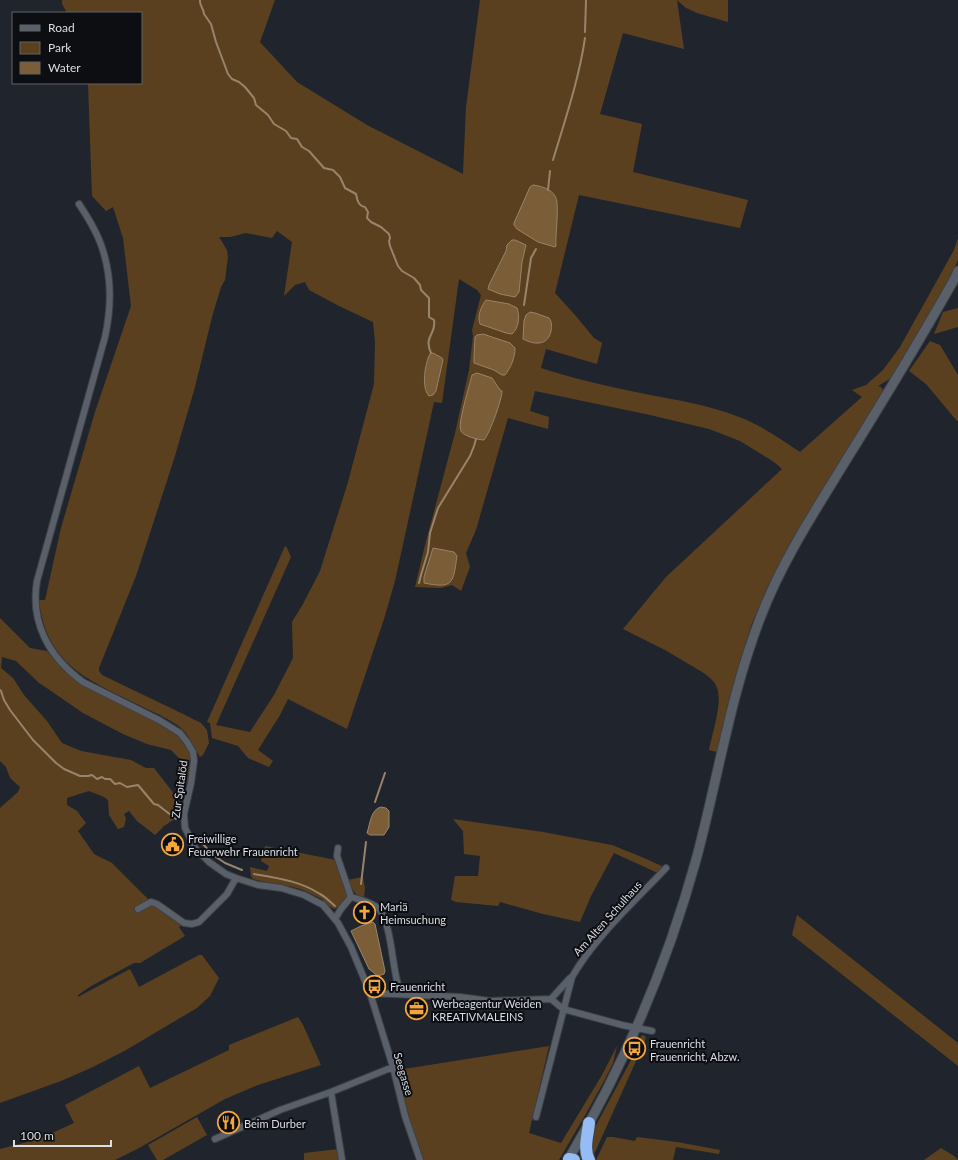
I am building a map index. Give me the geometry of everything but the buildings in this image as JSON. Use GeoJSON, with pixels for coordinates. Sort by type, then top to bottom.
{"type":"FeatureCollection","features":[{"type":"Feature","properties":{"kind":"highway"},"geometry":{"type":"LineString","coordinates":[[589,1123],[586,1148],[589,1160]]}},
{"type":"Feature","properties":{"kind":"main road"},"geometry":{"type":"LineString","coordinates":[[570,1160],[615,1076],[668,947],[689,884],[704,828],[739,680],[753,636],[769,596],[817,507],[907,362],[958,271]]}},
{"type":"Feature","properties":{"kind":"street","name":"Zur Spitalöd"},"geometry":{"type":"LineString","coordinates":[[79,204],[100,242],[107,266],[110,289],[110,312],[105,336],[37,581],[35,593],[40,629],[54,654],[73,675],[83,682],[159,720],[180,733],[193,752],[194,761],[194,769],[184,814],[184,828],[195,848],[209,862],[226,874],[236,878],[258,885],[281,888],[304,895],[323,905],[335,919]]}},
{"type":"Feature","properties":{"kind":"street"},"geometry":{"type":"LineString","coordinates":[[338,848],[337,856],[351,897]]}},
{"type":"Feature","properties":{"kind":"street","name":"Am Alten Schulhaus"},"geometry":{"type":"LineString","coordinates":[[536,1117],[572,977],[579,964],[599,940],[666,868]]}},
{"type":"Feature","properties":{"kind":"street"},"geometry":{"type":"LineString","coordinates":[[138,909],[151,902],[157,904],[184,923],[192,924],[199,922],[226,894],[236,878]]}},
{"type":"Feature","properties":{"kind":"street"},"geometry":{"type":"LineString","coordinates":[[335,919],[351,897]]}},
{"type":"Feature","properties":{"kind":"street"},"geometry":{"type":"LineString","coordinates":[[351,897],[374,905],[382,914],[386,922],[396,977],[401,994]]}},
{"type":"Feature","properties":{"kind":"street","name":"Seegasse"},"geometry":{"type":"LineString","coordinates":[[335,919],[351,947],[370,993],[405,1116],[420,1160]]}},
{"type":"Feature","properties":{"kind":"street"},"geometry":{"type":"LineString","coordinates":[[551,999],[572,977]]}},
{"type":"Feature","properties":{"kind":"street"},"geometry":{"type":"LineString","coordinates":[[370,993],[460,997],[490,1001],[551,999],[563,1009],[636,1028],[652,1030]]}},
{"type":"Feature","properties":{"kind":"street"},"geometry":{"type":"LineString","coordinates":[[215,1139],[280,1110],[392,1067]]}},
{"type":"Feature","properties":{"kind":"street"},"geometry":{"type":"LineString","coordinates":[[330,1092],[342,1160]]}},
{"type":"Feature","properties":{"kind":"green space"},"geometry":{"type":"Polygon","coordinates":[[[62,0],[275,0],[260,42],[297,82],[367,125],[463,174],[466,107],[480,0],[677,0],[684,49],[623,33],[600,114],[642,124],[633,172],[748,200],[740,228],[579,195],[555,293],[594,338],[602,343],[597,364],[546,349],[541,368],[567,376],[716,409],[747,420],[763,428],[800,452],[862,397],[852,390],[866,385],[883,370],[900,347],[954,250],[958,238],[958,260],[951,276],[893,377],[878,386],[883,390],[883,394],[788,548],[767,588],[751,626],[740,661],[717,752],[709,750],[719,701],[719,694],[715,683],[702,672],[665,650],[623,629],[666,577],[782,469],[774,462],[740,441],[709,429],[535,391],[530,411],[549,417],[548,429],[508,418],[476,530],[466,553],[470,567],[461,591],[452,585],[441,588],[415,587],[455,433],[469,370],[473,336],[472,330],[481,295],[477,290],[459,279],[442,403],[434,402],[395,581],[384,619],[347,729],[288,699],[280,715],[258,750],[273,761],[269,767],[248,758],[238,746],[212,738],[210,723],[207,722],[285,546],[291,557],[216,725],[250,732],[274,695],[293,658],[292,622],[320,571],[348,482],[374,384],[375,342],[373,322],[309,290],[305,282],[295,285],[284,296],[292,242],[277,231],[272,238],[246,233],[230,237],[219,237],[227,250],[228,257],[225,280],[221,287],[212,317],[195,387],[174,459],[136,576],[99,668],[102,675],[201,723],[207,730],[209,743],[203,755],[200,757],[186,734],[177,725],[164,717],[91,681],[62,657],[51,642],[43,623],[39,600],[45,600],[61,528],[95,412],[131,306],[123,238],[113,207],[106,211],[92,196],[88,84],[142,84],[142,12],[66,12],[62,4],[62,0]],[[443,360],[426,363],[425,391],[438,385],[443,360]]]}},
{"type":"Feature","properties":{"kind":"green space"},"geometry":{"type":"Polygon","coordinates":[[[677,0],[728,0],[728,22],[697,13],[686,8],[677,0]]]}},
{"type":"Feature","properties":{"kind":"green space"},"geometry":{"type":"Polygon","coordinates":[[[958,308],[958,327],[934,334],[943,312],[958,308]]]}},
{"type":"Feature","properties":{"kind":"green space"},"geometry":{"type":"Polygon","coordinates":[[[930,341],[940,345],[958,375],[958,421],[926,384],[909,371],[930,341]]]}},
{"type":"Feature","properties":{"kind":"green space"},"geometry":{"type":"Polygon","coordinates":[[[0,618],[30,648],[47,651],[64,671],[91,689],[165,726],[179,736],[190,753],[191,770],[187,783],[183,783],[178,769],[180,759],[171,750],[147,744],[123,734],[83,713],[38,682],[16,661],[2,657],[1,668],[13,678],[24,695],[47,721],[62,743],[81,751],[131,760],[146,768],[154,768],[182,804],[179,816],[164,826],[155,835],[137,821],[129,811],[124,814],[126,818],[124,827],[118,829],[109,815],[108,800],[104,797],[89,791],[67,798],[67,805],[77,811],[86,823],[78,831],[94,854],[112,863],[151,902],[184,923],[179,927],[185,936],[140,963],[134,963],[91,986],[78,995],[78,997],[130,969],[139,987],[199,955],[202,955],[219,978],[210,996],[197,1008],[126,1050],[61,1081],[0,1103],[0,808],[18,792],[20,787],[10,778],[6,767],[0,761],[0,618]]]}},
{"type":"Feature","properties":{"kind":"green space"},"geometry":{"type":"Polygon","coordinates":[[[453,819],[543,832],[612,845],[666,868],[660,874],[614,853],[591,896],[580,922],[543,914],[500,902],[498,906],[456,902],[451,900],[455,876],[478,876],[480,856],[464,854],[463,831],[453,819]]]}},
{"type":"Feature","properties":{"kind":"green space"},"geometry":{"type":"Polygon","coordinates":[[[265,846],[336,860],[348,893],[345,901],[341,906],[334,909],[327,905],[322,899],[303,890],[253,879],[251,876],[250,867],[267,871],[269,866],[261,861],[265,846]]]}},
{"type":"Feature","properties":{"kind":"green space"},"geometry":{"type":"Polygon","coordinates":[[[363,877],[365,888],[364,898],[356,894],[347,880],[363,877]]]}},
{"type":"Feature","properties":{"kind":"green space"},"geometry":{"type":"Polygon","coordinates":[[[797,915],[958,1043],[958,1066],[792,935],[797,915]]]}},
{"type":"Feature","properties":{"kind":"green space"},"geometry":{"type":"Polygon","coordinates":[[[298,1017],[321,1065],[258,1085],[225,1099],[115,1160],[0,1160],[0,1149],[39,1139],[74,1123],[65,1105],[139,1066],[150,1088],[229,1050],[229,1045],[298,1017]]]}},
{"type":"Feature","properties":{"kind":"green space"},"geometry":{"type":"Polygon","coordinates":[[[643,1035],[646,1037],[645,1041],[592,1159],[593,1131],[638,1047],[641,1036],[643,1035]]]}},
{"type":"Feature","properties":{"kind":"green space"},"geometry":{"type":"Polygon","coordinates":[[[549,1046],[529,1133],[561,1143],[602,1075],[617,1046],[613,1063],[604,1081],[559,1160],[424,1160],[391,1071],[549,1046]]]}},
{"type":"Feature","properties":{"kind":"green space"},"geometry":{"type":"Polygon","coordinates":[[[197,1117],[207,1135],[163,1160],[157,1160],[148,1145],[197,1117]]]}},
{"type":"Feature","properties":{"kind":"green space"},"geometry":{"type":"Polygon","coordinates":[[[607,1137],[635,1141],[637,1137],[677,1142],[720,1150],[719,1154],[676,1147],[673,1160],[596,1160],[607,1137]]]}},
{"type":"Feature","properties":{"kind":"green space"},"geometry":{"type":"Polygon","coordinates":[[[941,1148],[958,1160],[924,1160],[941,1148]]]}},
{"type":"Feature","properties":{"kind":"green space"},"geometry":{"type":"Polygon","coordinates":[[[339,1149],[341,1160],[304,1160],[304,1153],[339,1149]]]}},
{"type":"Feature","properties":{"kind":"water"},"geometry":{"type":"Polygon","coordinates":[[[533,185],[548,190],[555,196],[557,212],[555,247],[538,242],[517,229],[514,225],[530,187],[533,185]]]}},
{"type":"Feature","properties":{"kind":"water"},"geometry":{"type":"Polygon","coordinates":[[[512,240],[526,245],[522,262],[519,292],[515,297],[500,294],[488,289],[506,251],[507,245],[512,240]]]}},
{"type":"Feature","properties":{"kind":"water"},"geometry":{"type":"Polygon","coordinates":[[[486,300],[509,304],[517,308],[518,322],[516,329],[512,334],[480,324],[480,312],[486,300]]]}},
{"type":"Feature","properties":{"kind":"water"},"geometry":{"type":"Polygon","coordinates":[[[530,312],[549,318],[551,321],[551,331],[544,342],[536,343],[523,339],[524,321],[526,315],[530,312]]]}},
{"type":"Feature","properties":{"kind":"water"},"geometry":{"type":"Polygon","coordinates":[[[483,334],[510,343],[515,348],[512,362],[505,375],[474,363],[475,337],[483,334]]]}},
{"type":"Feature","properties":{"kind":"water"},"geometry":{"type":"Polygon","coordinates":[[[433,353],[443,360],[436,391],[433,395],[429,396],[424,382],[425,369],[430,354],[433,353]]]}},
{"type":"Feature","properties":{"kind":"water"},"geometry":{"type":"Polygon","coordinates":[[[477,373],[492,378],[502,391],[495,416],[484,440],[465,435],[462,433],[460,427],[472,375],[477,373]]]}},
{"type":"Feature","properties":{"kind":"water"},"geometry":{"type":"Polygon","coordinates":[[[433,548],[454,552],[457,556],[453,578],[447,584],[434,585],[424,583],[424,577],[433,548]]]}},
{"type":"Feature","properties":{"kind":"water"},"geometry":{"type":"Polygon","coordinates":[[[378,808],[386,808],[389,811],[389,827],[384,835],[370,835],[367,833],[371,817],[378,808]]]}},
{"type":"Feature","properties":{"kind":"water"},"geometry":{"type":"Polygon","coordinates":[[[373,922],[375,924],[385,971],[384,974],[378,976],[369,969],[351,931],[373,922]]]}},
{"type":"Feature","properties":{"kind":"waterway"},"geometry":{"type":"LineString","coordinates":[[200,0],[204,14],[211,24],[228,74],[232,79],[245,87],[254,98],[256,105],[268,115],[274,124],[286,131],[291,138],[297,139],[302,147],[309,151],[324,168],[333,170],[340,177],[345,188],[356,194],[359,204],[365,207],[368,212],[367,218],[389,234],[390,246],[398,266],[402,271],[414,278],[420,285],[421,290],[429,298],[429,317],[434,320],[434,329],[429,339],[431,353]]}},
{"type":"Feature","properties":{"kind":"waterway"},"geometry":{"type":"LineString","coordinates":[[585,32],[586,0]]}},
{"type":"Feature","properties":{"kind":"waterway"},"geometry":{"type":"LineString","coordinates":[[553,160],[567,115],[585,38]]}},
{"type":"Feature","properties":{"kind":"waterway"},"geometry":{"type":"LineString","coordinates":[[548,190],[550,171]]}},
{"type":"Feature","properties":{"kind":"waterway"},"geometry":{"type":"LineString","coordinates":[[524,305],[531,258],[536,249]]}},
{"type":"Feature","properties":{"kind":"waterway"},"geometry":{"type":"LineString","coordinates":[[419,583],[428,552],[430,533],[438,508],[470,456],[476,439]]}},
{"type":"Feature","properties":{"kind":"waterway"},"geometry":{"type":"LineString","coordinates":[[0,690],[10,710],[33,740],[64,769],[80,776],[92,775],[97,779],[102,777],[105,779],[110,779],[115,784],[120,783],[127,787],[138,785],[154,804],[158,805],[176,819]]}},
{"type":"Feature","properties":{"kind":"waterway"},"geometry":{"type":"LineString","coordinates":[[375,802],[385,773]]}},
{"type":"Feature","properties":{"kind":"waterway"},"geometry":{"type":"LineString","coordinates":[[196,836],[210,852]]}},
{"type":"Feature","properties":{"kind":"waterway"},"geometry":{"type":"LineString","coordinates":[[361,884],[366,842]]}},
{"type":"Feature","properties":{"kind":"waterway"},"geometry":{"type":"LineString","coordinates":[[216,857],[225,863],[242,870]]}},
{"type":"Feature","properties":{"kind":"waterway"},"geometry":{"type":"LineString","coordinates":[[254,874],[304,886],[322,895],[335,906]]}},
{"type":"Feature","properties":{"kind":"place","name":"Freiwillige Feuerwehr Frauenricht"},"geometry":{"type":"Point","coordinates":[173,844]}},
{"type":"Feature","properties":{"kind":"place","name":"Mariä Heimsuchung"},"geometry":{"type":"Point","coordinates":[365,912]}},
{"type":"Feature","properties":{"kind":"place","name":"Frauenricht"},"geometry":{"type":"Point","coordinates":[374,986]}},
{"type":"Feature","properties":{"kind":"place","name":"Werbeagentur Weiden KREATIVMALEINS"},"geometry":{"type":"Point","coordinates":[417,1009]}},
{"type":"Feature","properties":{"kind":"place","name":"Frauenricht Frauenricht, Abzw."},"geometry":{"type":"Point","coordinates":[635,1049]}},
{"type":"Feature","properties":{"kind":"place","name":"Beim Durber"},"geometry":{"type":"Point","coordinates":[228,1123]}}]}
